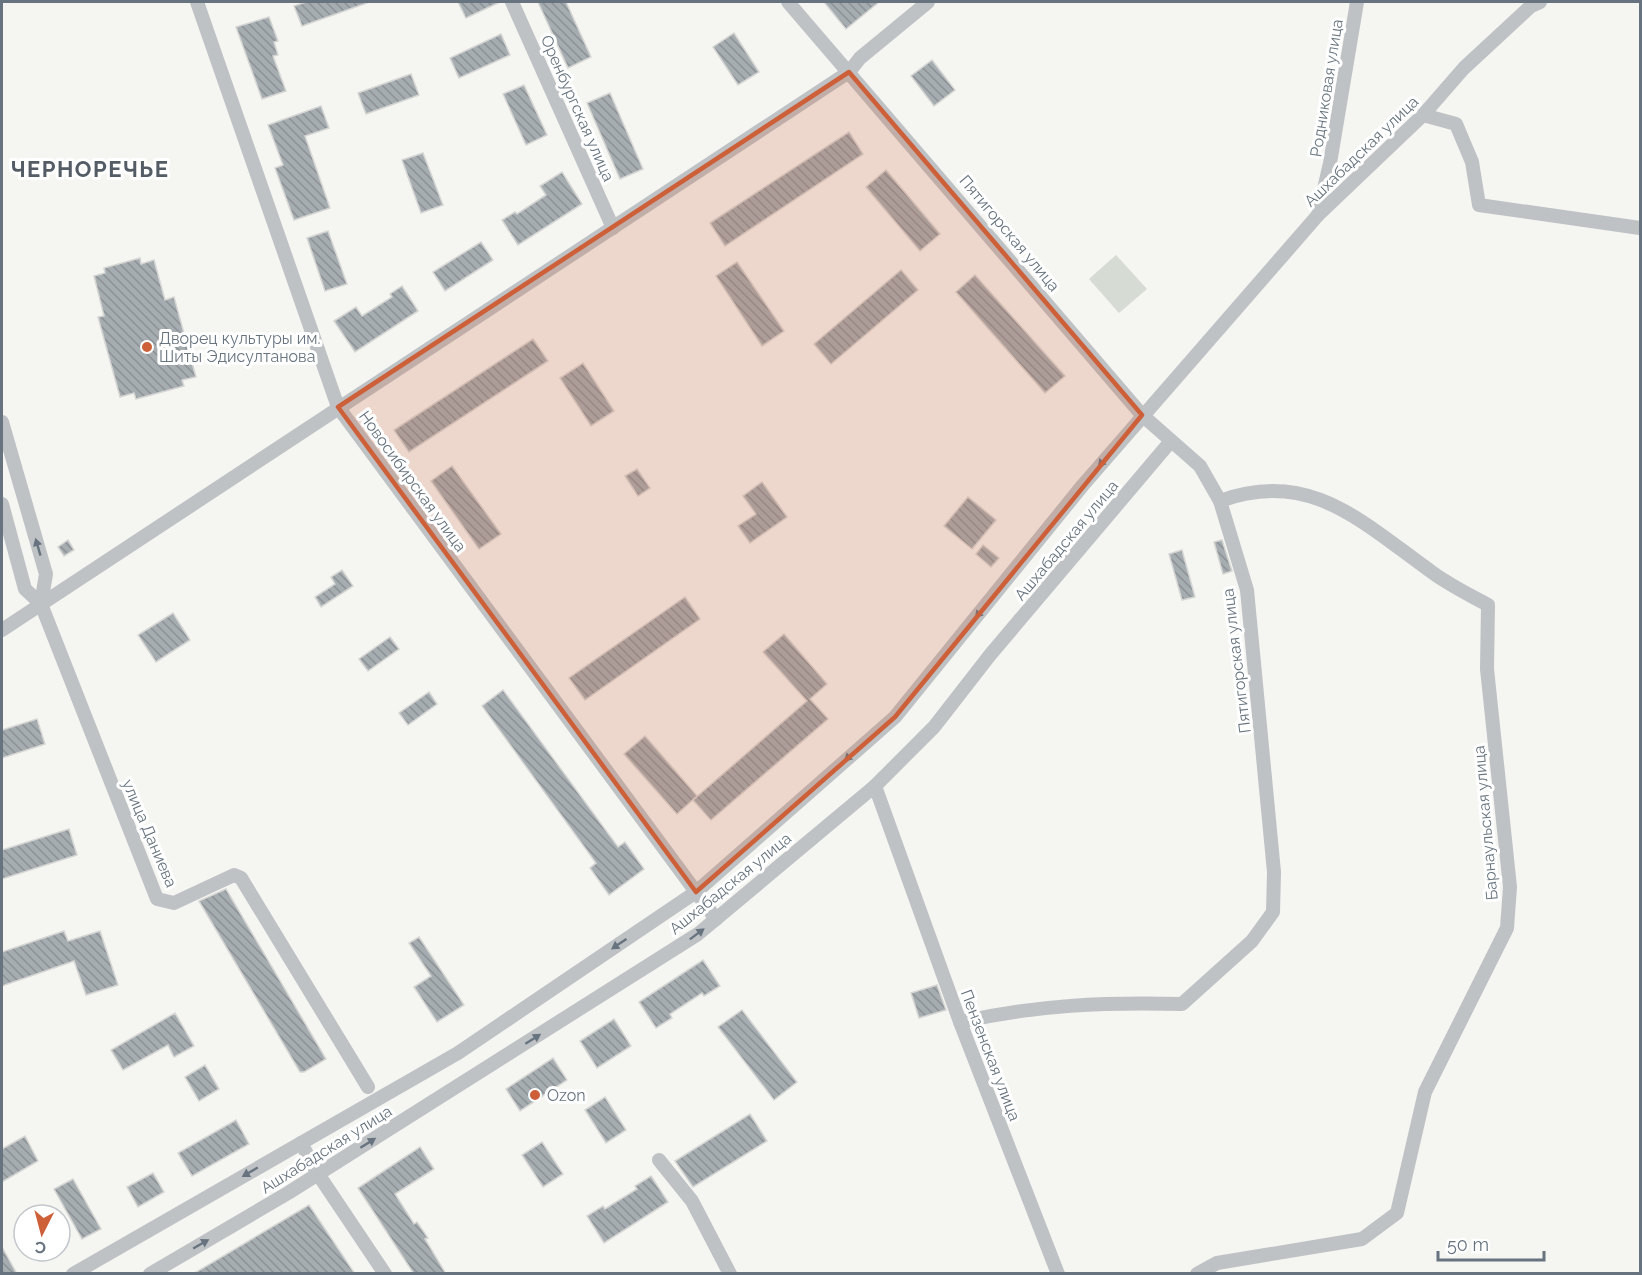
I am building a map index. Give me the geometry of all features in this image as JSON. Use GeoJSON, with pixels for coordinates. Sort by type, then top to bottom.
{"type":"FeatureCollection","features":[{"type":"Feature","properties":{"kind":"street","name":"Новосибирская улица"},"geometry":{"type":"LineString","coordinates":[[197,2],[339,407],[716,919]]}},
{"type":"Feature","properties":{"kind":"street","name":"Оренбургская улица"},"geometry":{"type":"LineString","coordinates":[[512,2],[613,228]]}},
{"type":"Feature","properties":{"kind":"street","name":"Пятигорская улица"},"geometry":{"type":"LineString","coordinates":[[788,2],[1142,415],[1200,466],[1220,501],[1247,590],[1274,872],[1273,912],[1252,941],[1182,1004],[1059,1005],[1014,1010],[960,1022]]}},
{"type":"Feature","properties":{"kind":"street"},"geometry":{"type":"LineString","coordinates":[[2,630],[849,72],[860,58],[928,2]]}},
{"type":"Feature","properties":{"kind":"street","name":"Родниковая улица"},"geometry":{"type":"LineString","coordinates":[[1318,215],[1330,163],[1357,2]]}},
{"type":"Feature","properties":{"kind":"street","name":"Ашхабадская улица"},"geometry":{"type":"LineString","coordinates":[[73,1274],[458,1053],[696,892],[895,717],[1142,415],[1318,215],[1423,115],[1464,68],[1531,6],[1540,2]]}},
{"type":"Feature","properties":{"kind":"street"},"geometry":{"type":"LineString","coordinates":[[1423,115],[1455,124],[1472,162],[1479,204],[1641,228]]}},
{"type":"Feature","properties":{"kind":"street"},"geometry":{"type":"LineString","coordinates":[[2,422],[46,574],[41,604]]}},
{"type":"Feature","properties":{"kind":"street","name":"Ашхабадская улица"},"geometry":{"type":"LineString","coordinates":[[150,1274],[318,1174],[698,934],[875,786],[934,727],[990,656],[1172,441]]}},
{"type":"Feature","properties":{"kind":"street","name":"Барнаульская улица"},"geometry":{"type":"LineString","coordinates":[[1197,1274],[1217,1263],[1362,1239],[1397,1213],[1425,1092],[1507,928],[1510,887],[1487,669],[1488,606],[1430,572],[1377,530],[1322,499],[1284,490],[1244,492],[1220,501]]}},
{"type":"Feature","properties":{"kind":"street","name":"улица Даниева"},"geometry":{"type":"LineString","coordinates":[[2,504],[25,589],[41,604],[157,899],[174,903],[234,875],[241,878],[368,1087]]}},
{"type":"Feature","properties":{"kind":"street","name":"Пензенская улица"},"geometry":{"type":"LineString","coordinates":[[875,786],[960,1022],[1058,1274]]}},
{"type":"Feature","properties":{"kind":"street"},"geometry":{"type":"LineString","coordinates":[[301,1143],[318,1174],[385,1274]]}},
{"type":"Feature","properties":{"kind":"street"},"geometry":{"type":"LineString","coordinates":[[660,1160],[692,1201],[730,1274]]}},
{"type":"Feature","properties":{"kind":"highlighted area"},"geometry":{"type":"Polygon","coordinates":[[[849,72],[1142,415],[895,717],[696,892],[338,407],[849,72]]]}},
{"type":"Feature","properties":{"kind":"shaded area"},"geometry":{"type":"Polygon","coordinates":[[[1116,255],[1147,289],[1119,313],[1089,279],[1116,255]]]}},
{"type":"Feature","properties":{"kind":"building"},"geometry":{"type":"Polygon","coordinates":[[[306,2],[367,3],[302,26],[294,6],[306,2]]]}},
{"type":"Feature","properties":{"kind":"building"},"geometry":{"type":"Polygon","coordinates":[[[458,2],[500,2],[466,18],[458,2]]]}},
{"type":"Feature","properties":{"kind":"building"},"geometry":{"type":"Polygon","coordinates":[[[538,2],[566,2],[591,57],[568,68],[538,2]]]}},
{"type":"Feature","properties":{"kind":"building"},"geometry":{"type":"Polygon","coordinates":[[[824,2],[879,2],[846,29],[824,2]]]}},
{"type":"Feature","properties":{"kind":"building"},"geometry":{"type":"Polygon","coordinates":[[[269,17],[278,41],[274,42],[278,55],[273,56],[286,91],[262,99],[236,27],[269,17]]]}},
{"type":"Feature","properties":{"kind":"building"},"geometry":{"type":"Polygon","coordinates":[[[734,33],[759,72],[738,85],[713,47],[734,33]]]}},
{"type":"Feature","properties":{"kind":"building"},"geometry":{"type":"Polygon","coordinates":[[[501,34],[510,55],[459,78],[450,58],[501,34]]]}},
{"type":"Feature","properties":{"kind":"building"},"geometry":{"type":"Polygon","coordinates":[[[932,60],[955,90],[934,106],[911,76],[932,60]]]}},
{"type":"Feature","properties":{"kind":"building"},"geometry":{"type":"Polygon","coordinates":[[[411,74],[419,95],[366,114],[358,93],[411,74]]]}},
{"type":"Feature","properties":{"kind":"building"},"geometry":{"type":"Polygon","coordinates":[[[524,85],[547,135],[526,145],[503,94],[524,85]]]}},
{"type":"Feature","properties":{"kind":"building"},"geometry":{"type":"Polygon","coordinates":[[[610,93],[643,169],[620,179],[587,103],[610,93]]]}},
{"type":"Feature","properties":{"kind":"building"},"geometry":{"type":"Polygon","coordinates":[[[321,106],[329,128],[305,136],[330,208],[294,220],[275,168],[283,165],[268,125],[321,106]]]}},
{"type":"Feature","properties":{"kind":"building"},"geometry":{"type":"Polygon","coordinates":[[[849,132],[863,154],[725,246],[710,223],[849,132]]]}},
{"type":"Feature","properties":{"kind":"building"},"geometry":{"type":"Polygon","coordinates":[[[423,153],[443,205],[421,213],[402,160],[423,153]]]}},
{"type":"Feature","properties":{"kind":"building"},"geometry":{"type":"Polygon","coordinates":[[[886,170],[940,234],[920,251],[866,187],[886,170]]]}},
{"type":"Feature","properties":{"kind":"building"},"geometry":{"type":"Polygon","coordinates":[[[562,172],[582,204],[518,245],[502,220],[515,212],[517,214],[546,195],[540,186],[562,172]]]}},
{"type":"Feature","properties":{"kind":"building"},"geometry":{"type":"Polygon","coordinates":[[[328,231],[347,284],[325,291],[307,238],[328,231]]]}},
{"type":"Feature","properties":{"kind":"building"},"geometry":{"type":"Polygon","coordinates":[[[481,242],[493,260],[445,291],[433,272],[481,242]]]}},
{"type":"Feature","properties":{"kind":"building","name":"Дворец культуры им. Шиты Эдисултанова"},"geometry":{"type":"Polygon","coordinates":[[[140,258],[141,264],[154,260],[165,300],[174,297],[196,377],[182,380],[184,386],[136,399],[134,393],[120,397],[98,317],[104,316],[94,276],[105,273],[104,268],[140,258]]]}},
{"type":"Feature","properties":{"kind":"building"},"geometry":{"type":"Polygon","coordinates":[[[737,262],[784,331],[762,346],[716,276],[737,262]]]}},
{"type":"Feature","properties":{"kind":"building"},"geometry":{"type":"Polygon","coordinates":[[[901,270],[918,290],[831,364],[814,344],[901,270]]]}},
{"type":"Feature","properties":{"kind":"building"},"geometry":{"type":"Polygon","coordinates":[[[975,275],[1065,376],[1045,393],[956,292],[975,275]]]}},
{"type":"Feature","properties":{"kind":"building"},"geometry":{"type":"Polygon","coordinates":[[[402,286],[418,311],[355,352],[334,321],[356,307],[362,316],[392,297],[390,294],[402,286]]]}},
{"type":"Feature","properties":{"kind":"building"},"geometry":{"type":"Polygon","coordinates":[[[533,339],[548,361],[409,452],[394,430],[533,339]]]}},
{"type":"Feature","properties":{"kind":"building"},"geometry":{"type":"Polygon","coordinates":[[[583,363],[614,411],[591,426],[560,378],[583,363]]]}},
{"type":"Feature","properties":{"kind":"building"},"geometry":{"type":"Polygon","coordinates":[[[452,466],[501,534],[479,549],[431,481],[452,466]]]}},
{"type":"Feature","properties":{"kind":"building"},"geometry":{"type":"Polygon","coordinates":[[[637,469],[650,488],[638,496],[625,476],[637,469]]]}},
{"type":"Feature","properties":{"kind":"building"},"geometry":{"type":"Polygon","coordinates":[[[762,482],[787,517],[750,543],[738,526],[756,514],[743,496],[762,482]]]}},
{"type":"Feature","properties":{"kind":"building"},"geometry":{"type":"Polygon","coordinates":[[[968,497],[996,520],[972,549],[944,526],[968,497]]]}},
{"type":"Feature","properties":{"kind":"building"},"geometry":{"type":"Polygon","coordinates":[[[68,540],[74,550],[64,556],[58,547],[68,540]]]}},
{"type":"Feature","properties":{"kind":"building"},"geometry":{"type":"Polygon","coordinates":[[[1222,540],[1232,571],[1223,574],[1214,542],[1222,540]]]}},
{"type":"Feature","properties":{"kind":"building"},"geometry":{"type":"Polygon","coordinates":[[[983,545],[999,558],[991,567],[976,554],[983,545]]]}},
{"type":"Feature","properties":{"kind":"building"},"geometry":{"type":"Polygon","coordinates":[[[1182,550],[1195,597],[1182,600],[1169,554],[1182,550]]]}},
{"type":"Feature","properties":{"kind":"building"},"geometry":{"type":"Polygon","coordinates":[[[342,570],[353,586],[321,607],[315,597],[335,584],[331,577],[342,570]]]}},
{"type":"Feature","properties":{"kind":"building"},"geometry":{"type":"Polygon","coordinates":[[[685,597],[700,619],[585,700],[569,678],[685,597]]]}},
{"type":"Feature","properties":{"kind":"building"},"geometry":{"type":"Polygon","coordinates":[[[173,613],[190,640],[156,662],[138,635],[173,613]]]}},
{"type":"Feature","properties":{"kind":"building"},"geometry":{"type":"Polygon","coordinates":[[[784,634],[827,684],[810,699],[828,719],[711,820],[693,800],[807,701],[763,652],[784,634]]]}},
{"type":"Feature","properties":{"kind":"building"},"geometry":{"type":"Polygon","coordinates":[[[390,637],[399,649],[368,671],[359,659],[390,637]]]}},
{"type":"Feature","properties":{"kind":"building"},"geometry":{"type":"Polygon","coordinates":[[[503,690],[618,847],[625,842],[644,869],[609,895],[590,868],[596,863],[482,706],[503,690]]]}},
{"type":"Feature","properties":{"kind":"building"},"geometry":{"type":"Polygon","coordinates":[[[429,692],[437,704],[408,725],[399,713],[429,692]]]}},
{"type":"Feature","properties":{"kind":"building"},"geometry":{"type":"Polygon","coordinates":[[[37,719],[45,744],[2,758],[2,730],[37,719]]]}},
{"type":"Feature","properties":{"kind":"building"},"geometry":{"type":"Polygon","coordinates":[[[645,736],[697,796],[677,814],[624,754],[645,736]]]}},
{"type":"Feature","properties":{"kind":"building"},"geometry":{"type":"Polygon","coordinates":[[[69,829],[77,855],[2,879],[2,850],[69,829]]]}},
{"type":"Feature","properties":{"kind":"building"},"geometry":{"type":"Polygon","coordinates":[[[226,889],[326,1059],[304,1072],[300,1072],[199,901],[226,889]]]}},
{"type":"Feature","properties":{"kind":"building"},"geometry":{"type":"Polygon","coordinates":[[[64,931],[68,941],[100,931],[118,985],[86,995],[74,961],[2,986],[2,952],[64,931]]]}},
{"type":"Feature","properties":{"kind":"building"},"geometry":{"type":"Polygon","coordinates":[[[419,937],[464,1005],[437,1022],[414,987],[431,976],[409,943],[419,937]]]}},
{"type":"Feature","properties":{"kind":"building"},"geometry":{"type":"Polygon","coordinates":[[[703,960],[720,986],[704,996],[702,993],[670,1014],[672,1018],[656,1028],[639,1002],[703,960]]]}},
{"type":"Feature","properties":{"kind":"building"},"geometry":{"type":"Polygon","coordinates":[[[937,985],[946,1010],[919,1018],[911,993],[937,985]]]}},
{"type":"Feature","properties":{"kind":"building"},"geometry":{"type":"Polygon","coordinates":[[[742,1010],[797,1082],[774,1100],[718,1027],[742,1010]]]}},
{"type":"Feature","properties":{"kind":"building"},"geometry":{"type":"Polygon","coordinates":[[[175,1013],[194,1046],[174,1057],[168,1045],[123,1070],[111,1050],[175,1013]]]}},
{"type":"Feature","properties":{"kind":"building"},"geometry":{"type":"Polygon","coordinates":[[[614,1019],[631,1046],[597,1068],[580,1041],[614,1019]]]}},
{"type":"Feature","properties":{"kind":"building"},"geometry":{"type":"Polygon","coordinates":[[[553,1058],[567,1080],[520,1111],[506,1089],[553,1058]]]}},
{"type":"Feature","properties":{"kind":"building"},"geometry":{"type":"Polygon","coordinates":[[[205,1065],[219,1089],[199,1101],[185,1077],[205,1065]]]}},
{"type":"Feature","properties":{"kind":"building"},"geometry":{"type":"Polygon","coordinates":[[[605,1097],[626,1130],[606,1143],[585,1110],[605,1097]]]}},
{"type":"Feature","properties":{"kind":"building"},"geometry":{"type":"Polygon","coordinates":[[[750,1114],[767,1141],[693,1187],[675,1161],[750,1114]]]}},
{"type":"Feature","properties":{"kind":"building"},"geometry":{"type":"Polygon","coordinates":[[[236,1120],[249,1144],[192,1176],[178,1153],[236,1120]]]}},
{"type":"Feature","properties":{"kind":"building"},"geometry":{"type":"Polygon","coordinates":[[[25,1136],[38,1161],[2,1182],[2,1149],[25,1136]]]}},
{"type":"Feature","properties":{"kind":"building"},"geometry":{"type":"Polygon","coordinates":[[[542,1142],[563,1174],[543,1187],[522,1155],[542,1142]]]}},
{"type":"Feature","properties":{"kind":"building"},"geometry":{"type":"Polygon","coordinates":[[[420,1147],[434,1169],[395,1194],[414,1224],[417,1222],[428,1238],[425,1239],[446,1274],[414,1274],[358,1188],[420,1147]]]}},
{"type":"Feature","properties":{"kind":"building"},"geometry":{"type":"Polygon","coordinates":[[[153,1173],[164,1192],[138,1207],[127,1187],[153,1173]]]}},
{"type":"Feature","properties":{"kind":"building"},"geometry":{"type":"Polygon","coordinates":[[[651,1176],[668,1202],[604,1243],[587,1216],[603,1206],[605,1209],[637,1189],[635,1186],[651,1176]]]}},
{"type":"Feature","properties":{"kind":"building"},"geometry":{"type":"Polygon","coordinates":[[[73,1179],[101,1229],[82,1239],[72,1221],[72,1203],[62,1203],[54,1189],[73,1179]]]}},
{"type":"Feature","properties":{"kind":"building"},"geometry":{"type":"Polygon","coordinates":[[[309,1205],[355,1274],[193,1274],[309,1205]]]}},
{"type":"Feature","properties":{"kind":"building"},"geometry":{"type":"Polygon","coordinates":[[[2,1247],[17,1274],[2,1274],[2,1247]]]}},
{"type":"Feature","properties":{"kind":"place","name":"Дворец культуры им. Шиты Эдисултанова"},"geometry":{"type":"Point","coordinates":[147,347]}},
{"type":"Feature","properties":{"kind":"place","name":"Ozon"},"geometry":{"type":"Point","coordinates":[535,1095]}},
{"type":"Feature","properties":{"kind":"district","name":"ЧЕРНОРЕЧЬЕ"},"geometry":{"type":"Point","coordinates":[90,169]}}]}
